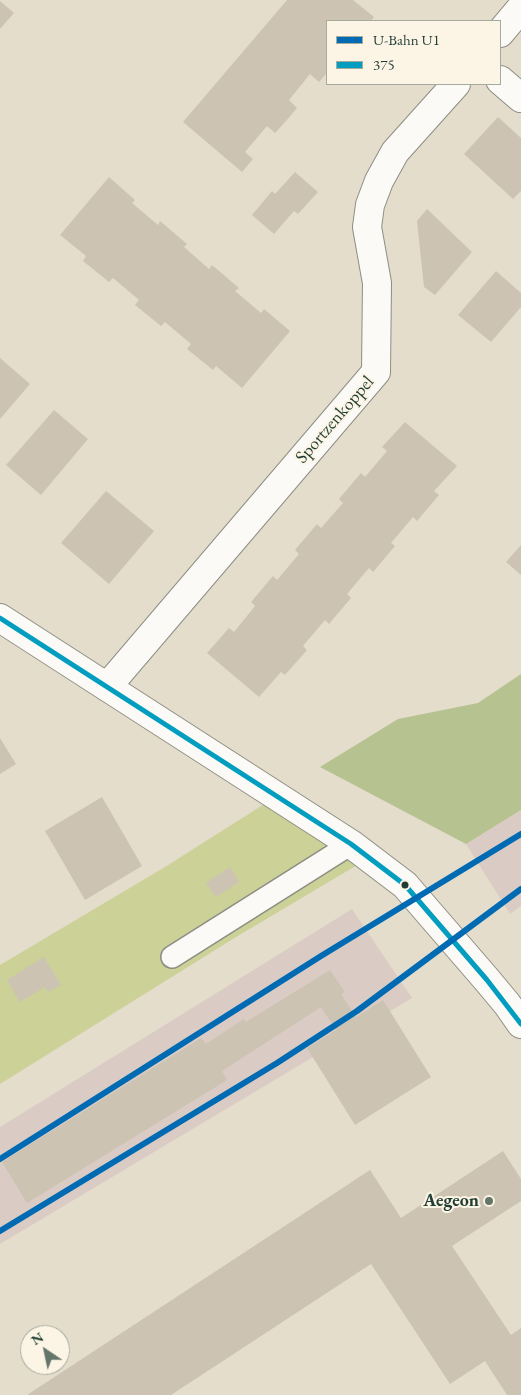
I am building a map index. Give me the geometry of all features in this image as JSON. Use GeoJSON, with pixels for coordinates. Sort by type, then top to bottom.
{"type":"FeatureCollection","features":[{"type":"Feature","properties":{"kind":"street"},"geometry":{"type":"LineString","coordinates":[[501,32],[521,8]]}},
{"type":"Feature","properties":{"kind":"street"},"geometry":{"type":"LineString","coordinates":[[501,81],[521,98]]}},
{"type":"Feature","properties":{"kind":"street","name":"Sportzenkoppel"},"geometry":{"type":"LineString","coordinates":[[106,687],[376,372],[376,282],[367,226],[370,205],[379,181],[395,152],[455,85]]}},
{"type":"Feature","properties":{"kind":"street"},"geometry":{"type":"LineString","coordinates":[[0,618],[351,844],[405,885],[516,1007]]}},
{"type":"Feature","properties":{"kind":"lane"},"geometry":{"type":"LineString","coordinates":[[172,957],[351,844]]}},
{"type":"Feature","properties":{"kind":"shaded area"},"geometry":{"type":"Polygon","coordinates":[[[521,810],[521,906],[510,914],[466,844],[521,810]]]}},
{"type":"Feature","properties":{"kind":"shaded area"},"geometry":{"type":"Polygon","coordinates":[[[352,909],[412,998],[0,1244],[0,1127],[352,909]]]}},
{"type":"Feature","properties":{"kind":"green space"},"geometry":{"type":"Polygon","coordinates":[[[521,674],[521,810],[466,844],[320,767],[398,719],[478,703],[521,674]]]}},
{"type":"Feature","properties":{"kind":"green space"},"geometry":{"type":"Polygon","coordinates":[[[277,796],[369,858],[236,937],[0,1084],[0,965],[165,867],[277,796]]]}},
{"type":"Feature","properties":{"kind":"building"},"geometry":{"type":"Polygon","coordinates":[[[287,0],[353,0],[374,17],[372,20],[326,20],[326,74],[319,82],[310,74],[289,100],[297,108],[275,133],[267,126],[245,152],[253,159],[242,172],[183,122],[287,0]]]}},
{"type":"Feature","properties":{"kind":"building"},"geometry":{"type":"Polygon","coordinates":[[[0,1],[14,13],[0,29],[0,1]]]}},
{"type":"Feature","properties":{"kind":"building"},"geometry":{"type":"Polygon","coordinates":[[[498,117],[521,138],[521,191],[513,199],[464,154],[498,117]]]}},
{"type":"Feature","properties":{"kind":"building"},"geometry":{"type":"Polygon","coordinates":[[[295,172],[318,192],[298,214],[294,211],[274,234],[252,215],[272,191],[275,194],[295,172]]]}},
{"type":"Feature","properties":{"kind":"building"},"geometry":{"type":"Polygon","coordinates":[[[109,177],[135,200],[132,203],[158,225],[160,221],[187,244],[184,247],[209,269],[212,265],[239,288],[235,291],[261,313],[264,309],[290,331],[242,388],[216,366],[213,370],[187,349],[191,344],[165,322],[161,326],[135,305],[139,300],[113,278],[109,282],[83,261],[86,256],[60,235],[109,177]]]}},
{"type":"Feature","properties":{"kind":"building"},"geometry":{"type":"Polygon","coordinates":[[[427,209],[472,252],[435,295],[424,287],[417,221],[427,209]]]}},
{"type":"Feature","properties":{"kind":"building"},"geometry":{"type":"Polygon","coordinates":[[[496,271],[521,293],[521,307],[491,342],[458,315],[496,271]]]}},
{"type":"Feature","properties":{"kind":"building"},"geometry":{"type":"Polygon","coordinates":[[[0,358],[30,384],[0,419],[0,358]]]}},
{"type":"Feature","properties":{"kind":"building"},"geometry":{"type":"Polygon","coordinates":[[[54,410],[88,439],[41,495],[6,465],[54,410]]]}},
{"type":"Feature","properties":{"kind":"building"},"geometry":{"type":"Polygon","coordinates":[[[405,422],[457,466],[434,491],[439,495],[417,521],[413,517],[391,543],[395,546],[373,572],[369,568],[347,594],[351,598],[329,624],[325,620],[303,646],[307,650],[285,675],[281,672],[259,697],[207,653],[229,628],[234,632],[255,606],[251,602],[273,576],[277,580],[299,554],[295,550],[317,524],[321,528],[343,503],[339,499],[361,473],[365,477],[387,451],[382,447],[405,422]]]}},
{"type":"Feature","properties":{"kind":"building"},"geometry":{"type":"Polygon","coordinates":[[[106,491],[154,531],[109,584],[61,543],[106,491]]]}},
{"type":"Feature","properties":{"kind":"building"},"geometry":{"type":"Polygon","coordinates":[[[521,545],[521,575],[506,562],[521,545]]]}},
{"type":"Feature","properties":{"kind":"building"},"geometry":{"type":"Polygon","coordinates":[[[0,738],[16,764],[0,774],[0,738]]]}},
{"type":"Feature","properties":{"kind":"building"},"geometry":{"type":"Polygon","coordinates":[[[102,797],[142,866],[85,900],[45,831],[102,797]]]}},
{"type":"Feature","properties":{"kind":"building"},"geometry":{"type":"Polygon","coordinates":[[[230,867],[239,882],[216,897],[206,883],[230,867]]]}},
{"type":"Feature","properties":{"kind":"building"},"geometry":{"type":"Polygon","coordinates":[[[44,957],[61,985],[48,992],[45,987],[20,1002],[7,980],[44,957]]]}},
{"type":"Feature","properties":{"kind":"building"},"geometry":{"type":"Polygon","coordinates":[[[330,970],[345,992],[341,994],[356,1017],[383,1000],[431,1077],[355,1125],[307,1048],[336,1030],[321,1007],[222,1071],[227,1080],[27,1203],[2,1162],[201,1038],[206,1044],[244,1019],[246,1022],[330,970]]]}},
{"type":"Feature","properties":{"kind":"building"},"geometry":{"type":"Polygon","coordinates":[[[503,1151],[521,1179],[521,1201],[452,1246],[511,1335],[521,1328],[521,1395],[507,1395],[485,1361],[450,1384],[371,1264],[171,1395],[27,1395],[57,1375],[70,1375],[70,1367],[370,1170],[401,1218],[503,1151]]]}},
{"type":"Feature","properties":{"kind":"metro line","name":"U1"},"geometry":{"type":"LineString","coordinates":[[0,1159],[321,956],[521,834]]}},
{"type":"Feature","properties":{"kind":"metro line","name":"U1"},"geometry":{"type":"LineString","coordinates":[[0,1231],[277,1063],[357,1011],[521,889]]}},
{"type":"Feature","properties":{"kind":"transit line","name":"375"},"geometry":{"type":"LineString","coordinates":[[0,618],[351,844],[405,885],[487,980],[521,1024]]}},
{"type":"Feature","properties":{"kind":"place","name":"Aegeon"},"geometry":{"type":"Point","coordinates":[489,1201]}}]}
